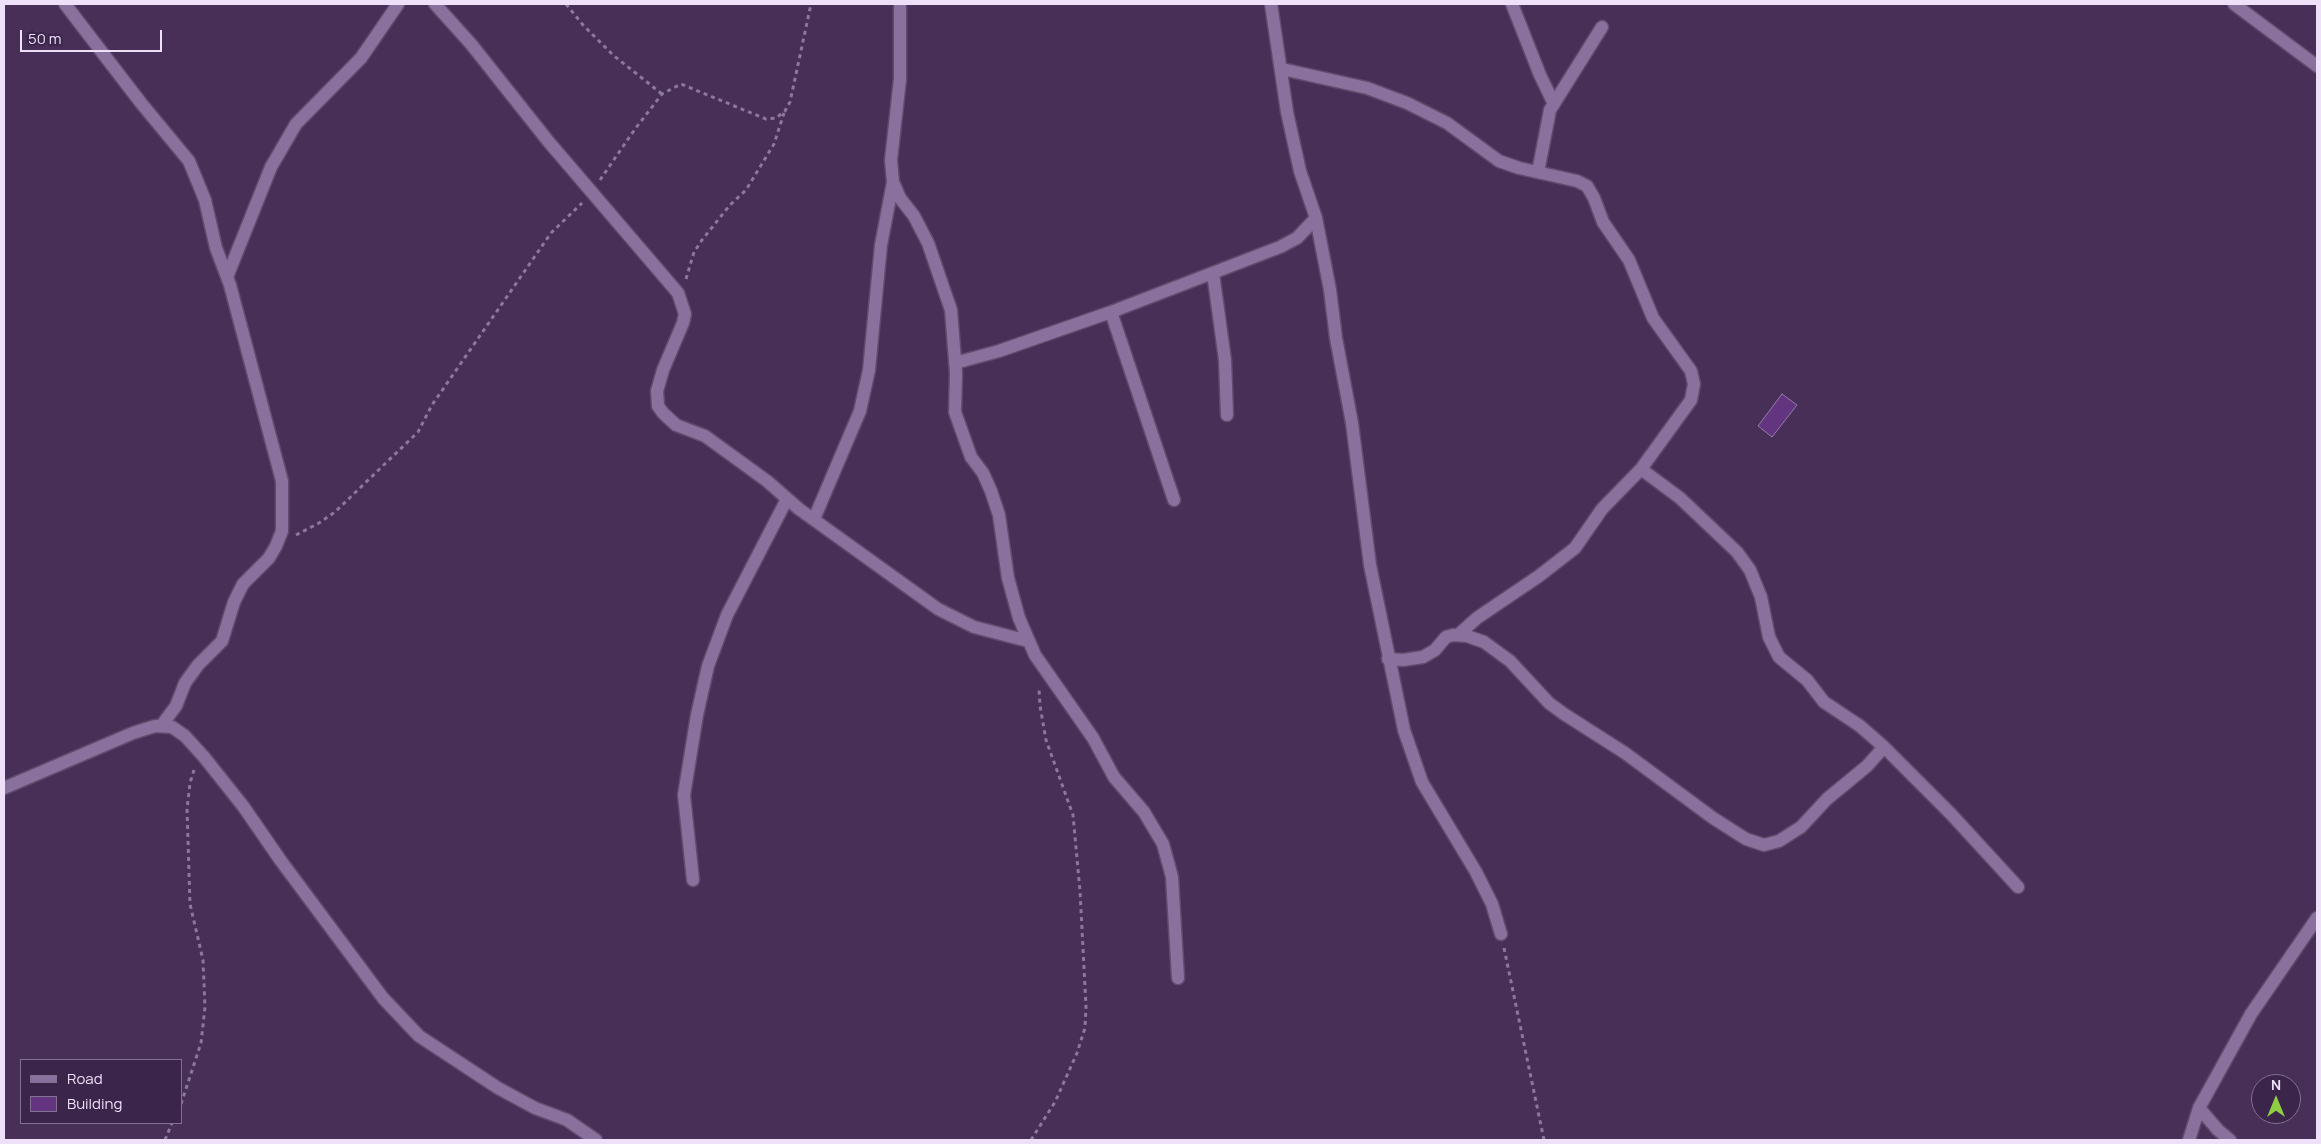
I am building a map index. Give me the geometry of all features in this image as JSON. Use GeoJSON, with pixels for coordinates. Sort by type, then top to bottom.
{"type":"FeatureCollection","features":[{"type":"Feature","properties":{"kind":"street"},"geometry":{"type":"LineString","coordinates":[[65,4],[141,103],[189,161],[205,200],[216,248],[227,277],[282,481],[282,531],[278,542],[269,558],[243,584],[234,602],[222,641],[198,665],[185,683],[176,706],[161,726]]}},
{"type":"Feature","properties":{"kind":"street"},"geometry":{"type":"LineString","coordinates":[[227,277],[271,168],[296,124],[361,58],[398,4]]}},
{"type":"Feature","properties":{"kind":"street"},"geometry":{"type":"LineString","coordinates":[[435,4],[471,44],[548,141],[681,299],[685,314],[663,370],[657,391],[658,406],[676,425],[705,436],[787,499],[938,609],[974,628],[1028,641]]}},
{"type":"Feature","properties":{"kind":"street"},"geometry":{"type":"LineString","coordinates":[[814,519],[860,411],[869,370],[881,245],[893,182],[891,160],[900,79],[900,4]]}},
{"type":"Feature","properties":{"kind":"street"},"geometry":{"type":"LineString","coordinates":[[1271,4],[1287,112],[1300,171],[1316,218],[1352,423],[1370,565],[1404,730],[1422,782],[1476,872],[1492,904],[1501,934]]}},
{"type":"Feature","properties":{"kind":"street"},"geometry":{"type":"LineString","coordinates":[[1512,4],[1540,75],[1554,104]]}},
{"type":"Feature","properties":{"kind":"street"},"geometry":{"type":"LineString","coordinates":[[2234,4],[2317,66]]}},
{"type":"Feature","properties":{"kind":"street"},"geometry":{"type":"LineString","coordinates":[[1538,172],[1550,110],[1602,27]]}},
{"type":"Feature","properties":{"kind":"street"},"geometry":{"type":"LineString","coordinates":[[1282,69],[1367,88],[1407,103],[1447,123],[1500,161],[1519,168],[1577,181],[1587,186],[1594,198],[1603,222],[1629,260],[1653,318],[1691,371],[1694,384],[1691,400],[1641,469],[1602,509],[1575,548],[1477,618],[1458,635]]}},
{"type":"Feature","properties":{"kind":"street"},"geometry":{"type":"LineString","coordinates":[[893,182],[928,243],[951,310],[955,363],[955,412],[971,457],[983,473],[999,515],[1008,578],[1019,618],[1028,641],[1040,662],[1093,738],[1114,777],[1144,812],[1163,844],[1172,877],[1178,978]]}},
{"type":"Feature","properties":{"kind":"street"},"geometry":{"type":"LineString","coordinates":[[955,363],[999,351],[1111,312],[1280,247],[1297,238],[1316,218]]}},
{"type":"Feature","properties":{"kind":"street"},"geometry":{"type":"LineString","coordinates":[[1213,273],[1225,360],[1227,415]]}},
{"type":"Feature","properties":{"kind":"street"},"geometry":{"type":"LineString","coordinates":[[1111,312],[1174,500]]}},
{"type":"Feature","properties":{"kind":"street"},"geometry":{"type":"LineString","coordinates":[[1641,469],[1680,498],[1737,552],[1750,570],[1761,597],[1769,637],[1779,658],[1807,680],[1824,702],[1860,726],[1884,746],[1951,814],[2018,887]]}},
{"type":"Feature","properties":{"kind":"street"},"geometry":{"type":"LineString","coordinates":[[693,880],[684,795],[697,715],[708,666],[727,615],[787,499]]}},
{"type":"Feature","properties":{"kind":"street"},"geometry":{"type":"LineString","coordinates":[[1388,659],[1403,660],[1423,657],[1435,650],[1446,637],[1458,635],[1484,642],[1510,661],[1549,703],[1564,714],[1625,752],[1713,818],[1746,839],[1764,845],[1779,841],[1802,827],[1827,799],[1867,766],[1884,746]]}},
{"type":"Feature","properties":{"kind":"street"},"geometry":{"type":"LineString","coordinates":[[4,788],[127,736],[155,726],[172,727],[185,736],[243,806],[281,861],[383,998],[419,1036],[498,1088],[535,1108],[567,1120],[596,1140]]}},
{"type":"Feature","properties":{"kind":"street"},"geometry":{"type":"LineString","coordinates":[[2189,1140],[2199,1108],[2251,1014],[2312,934],[2317,918]]}},
{"type":"Feature","properties":{"kind":"street"},"geometry":{"type":"LineString","coordinates":[[2199,1108],[2218,1130],[2230,1140]]}},
{"type":"Feature","properties":{"kind":"path"},"geometry":{"type":"LineString","coordinates":[[566,4],[583,25],[613,55],[662,94]]}},
{"type":"Feature","properties":{"kind":"path"},"geometry":{"type":"LineString","coordinates":[[278,542],[319,523],[335,512],[418,432],[432,405],[552,234],[592,192],[635,129],[662,94],[681,84],[766,119],[776,118],[784,111],[790,102],[811,4]]}},
{"type":"Feature","properties":{"kind":"path"},"geometry":{"type":"LineString","coordinates":[[681,299],[694,252],[730,205],[746,190],[774,144],[784,111]]}},
{"type":"Feature","properties":{"kind":"path"},"geometry":{"type":"LineString","coordinates":[[1031,1140],[1056,1102],[1077,1053],[1085,1028],[1086,1006],[1080,891],[1073,815],[1046,740],[1040,706],[1040,662]]}},
{"type":"Feature","properties":{"kind":"path"},"geometry":{"type":"LineString","coordinates":[[182,1101],[201,1043],[205,1007],[203,960],[190,904],[187,809],[190,782],[200,753]]}},
{"type":"Feature","properties":{"kind":"path"},"geometry":{"type":"LineString","coordinates":[[1501,934],[1544,1140]]}},
{"type":"Feature","properties":{"kind":"path"},"geometry":{"type":"LineString","coordinates":[[165,1140],[172,1124]]}},
{"type":"Feature","properties":{"kind":"building"},"geometry":{"type":"Polygon","coordinates":[[[1782,394],[1797,405],[1772,437],[1758,426],[1782,394]]]}}]}
